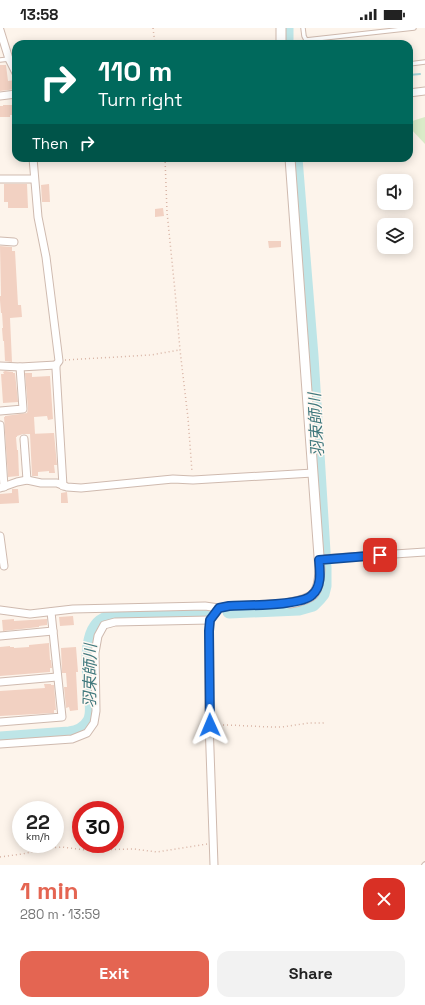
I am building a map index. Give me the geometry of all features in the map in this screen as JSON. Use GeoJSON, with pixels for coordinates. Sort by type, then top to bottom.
{"type":"FeatureCollection","features":[{"type":"Feature","properties":{"kind":"street"},"geometry":{"type":"LineString","coordinates":[[281,28],[282,40]]}},
{"type":"Feature","properties":{"kind":"street"},"geometry":{"type":"LineString","coordinates":[[0,30],[12,65]]}},
{"type":"Feature","properties":{"kind":"street"},"geometry":{"type":"LineString","coordinates":[[413,92],[425,91]]}},
{"type":"Feature","properties":{"kind":"street"},"geometry":{"type":"LineString","coordinates":[[0,96],[12,94]]}},
{"type":"Feature","properties":{"kind":"street"},"geometry":{"type":"LineString","coordinates":[[33,162],[38,217],[46,257],[58,363],[63,486]]}},
{"type":"Feature","properties":{"kind":"street"},"geometry":{"type":"LineString","coordinates":[[0,610],[30,614],[73,609],[206,606],[219,608],[229,606],[290,603],[304,600],[312,596],[315,592],[319,582],[319,560],[290,162]]}},
{"type":"Feature","properties":{"kind":"street"},"geometry":{"type":"LineString","coordinates":[[0,179],[34,179]]}},
{"type":"Feature","properties":{"kind":"street"},"geometry":{"type":"LineString","coordinates":[[0,241],[14,242]]}},
{"type":"Feature","properties":{"kind":"street"},"geometry":{"type":"LineString","coordinates":[[0,366],[20,367],[58,363]]}},
{"type":"Feature","properties":{"kind":"street"},"geometry":{"type":"LineString","coordinates":[[0,411],[23,409],[20,367]]}},
{"type":"Feature","properties":{"kind":"street"},"geometry":{"type":"LineString","coordinates":[[0,425],[2,488],[27,480],[41,483],[57,483],[63,486],[81,488],[167,480],[193,480],[313,473]]}},
{"type":"Feature","properties":{"kind":"street"},"geometry":{"type":"LineString","coordinates":[[24,439],[27,480]]}},
{"type":"Feature","properties":{"kind":"street"},"geometry":{"type":"LineString","coordinates":[[0,536],[4,566]]}},
{"type":"Feature","properties":{"kind":"street"},"geometry":{"type":"LineString","coordinates":[[319,560],[425,552]]}},
{"type":"Feature","properties":{"kind":"street"},"geometry":{"type":"LineString","coordinates":[[214,865],[209,631],[210,620],[219,608]]}},
{"type":"Feature","properties":{"kind":"street"},"geometry":{"type":"LineString","coordinates":[[0,722],[62,717],[52,612]]}},
{"type":"Feature","properties":{"kind":"street"},"geometry":{"type":"LineString","coordinates":[[0,744],[72,739],[87,733],[94,723],[96,711],[95,653],[98,636],[104,625],[115,622],[210,620]]}},
{"type":"Feature","properties":{"kind":"street"},"geometry":{"type":"LineString","coordinates":[[0,636],[53,631]]}},
{"type":"Feature","properties":{"kind":"street"},"geometry":{"type":"LineString","coordinates":[[0,682],[57,676]]}},
{"type":"Feature","properties":{"kind":"lane"},"geometry":{"type":"LineString","coordinates":[[303,28],[306,40],[414,28]]}},
{"type":"Feature","properties":{"kind":"lane"},"geometry":{"type":"LineString","coordinates":[[0,60],[9,59]]}},
{"type":"Feature","properties":{"kind":"lane"},"geometry":{"type":"LineString","coordinates":[[413,64],[425,62]]}},
{"type":"Feature","properties":{"kind":"path"},"geometry":{"type":"LineString","coordinates":[[153,28],[154,40]]}},
{"type":"Feature","properties":{"kind":"path"},"geometry":{"type":"LineString","coordinates":[[165,162],[167,212],[193,480]]}},
{"type":"Feature","properties":{"kind":"path"},"geometry":{"type":"LineString","coordinates":[[58,363],[151,355],[180,350]]}},
{"type":"Feature","properties":{"kind":"path"},"geometry":{"type":"LineString","coordinates":[[210,725],[282,727],[308,723],[324,723],[325,721]]}},
{"type":"Feature","properties":{"kind":"path"},"geometry":{"type":"LineString","coordinates":[[0,857],[62,847],[85,850],[134,849],[157,852],[213,843]]}},
{"type":"Feature","properties":{"kind":"green space"},"geometry":{"type":"Polygon","coordinates":[[[425,117],[425,144],[413,131],[413,121],[425,117]]]}},
{"type":"Feature","properties":{"kind":"building"},"geometry":{"type":"Polygon","coordinates":[[[0,65],[6,65],[8,81],[12,80],[12,90],[0,91],[0,65]]]}},
{"type":"Feature","properties":{"kind":"building"},"geometry":{"type":"Polygon","coordinates":[[[12,105],[12,115],[10,115],[10,117],[0,117],[0,106],[12,105]]]}},
{"type":"Feature","properties":{"kind":"building"},"geometry":{"type":"Polygon","coordinates":[[[4,184],[27,184],[28,208],[8,208],[8,202],[4,202],[4,184]]]}},
{"type":"Feature","properties":{"kind":"building"},"geometry":{"type":"Polygon","coordinates":[[[49,184],[50,202],[42,202],[41,185],[49,184]]]}},
{"type":"Feature","properties":{"kind":"building"},"geometry":{"type":"Polygon","coordinates":[[[163,208],[164,216],[155,217],[155,209],[163,208]]]}},
{"type":"Feature","properties":{"kind":"building"},"geometry":{"type":"Polygon","coordinates":[[[268,241],[281,241],[281,247],[269,248],[268,241]]]}},
{"type":"Feature","properties":{"kind":"building"},"geometry":{"type":"Polygon","coordinates":[[[0,246],[12,247],[12,251],[15,251],[18,305],[21,305],[22,317],[10,318],[12,362],[5,361],[0,300],[0,246]]]}},
{"type":"Feature","properties":{"kind":"building"},"geometry":{"type":"Polygon","coordinates":[[[3,372],[15,373],[18,402],[3,403],[1,374],[4,374],[3,372]]]}},
{"type":"Feature","properties":{"kind":"building"},"geometry":{"type":"Polygon","coordinates":[[[25,373],[32,373],[32,377],[50,376],[53,419],[48,420],[47,416],[34,417],[35,434],[23,434],[16,437],[19,476],[8,477],[4,417],[27,413],[25,373]]]}},
{"type":"Feature","properties":{"kind":"building"},"geometry":{"type":"Polygon","coordinates":[[[54,433],[57,465],[54,465],[55,473],[49,473],[49,471],[38,472],[38,476],[32,476],[30,434],[54,433]]]}},
{"type":"Feature","properties":{"kind":"building"},"geometry":{"type":"Polygon","coordinates":[[[12,489],[18,489],[19,503],[0,504],[0,494],[12,493],[12,489]]]}},
{"type":"Feature","properties":{"kind":"building"},"geometry":{"type":"Polygon","coordinates":[[[67,492],[68,503],[61,503],[61,493],[67,492]]]}},
{"type":"Feature","properties":{"kind":"building"},"geometry":{"type":"Polygon","coordinates":[[[73,616],[74,625],[60,626],[59,617],[73,616]]]}},
{"type":"Feature","properties":{"kind":"building"},"geometry":{"type":"Polygon","coordinates":[[[14,619],[14,621],[47,619],[47,625],[3,631],[2,620],[14,619]]]}},
{"type":"Feature","properties":{"kind":"building"},"geometry":{"type":"Polygon","coordinates":[[[49,643],[52,668],[50,668],[50,672],[0,676],[0,647],[29,647],[29,645],[49,643]]]}},
{"type":"Feature","properties":{"kind":"building"},"geometry":{"type":"Polygon","coordinates":[[[76,647],[78,672],[76,672],[78,710],[70,711],[69,707],[66,708],[64,687],[67,687],[66,673],[62,673],[61,648],[76,647]]]}},
{"type":"Feature","properties":{"kind":"building"},"geometry":{"type":"Polygon","coordinates":[[[44,684],[54,685],[56,710],[54,710],[54,713],[0,716],[0,691],[45,688],[44,684]]]}},
{"type":"Feature","properties":{"kind":"waterway","name":"羽束師川"},"geometry":{"type":"LineString","coordinates":[[287,28],[287,40]]}},
{"type":"Feature","properties":{"kind":"waterway"},"geometry":{"type":"LineString","coordinates":[[413,75],[420,74]]}},
{"type":"Feature","properties":{"kind":"waterway","name":"羽束師川"},"geometry":{"type":"LineString","coordinates":[[229,612],[299,609],[313,605],[323,594],[325,586],[312,356],[296,162]]}},
{"type":"Feature","properties":{"kind":"waterway","name":"羽束師川"},"geometry":{"type":"LineString","coordinates":[[0,738],[69,733],[75,732],[85,726],[91,716],[92,710],[88,668],[89,644],[92,633],[97,625],[104,619],[113,616],[204,613]]}},
{"type":"Feature","properties":{"kind":"route"},"geometry":{"type":"LineString","coordinates":[[210,725],[209,631],[210,620],[219,608],[229,606],[290,603],[304,600],[312,596],[317,588],[320,570],[319,560],[380,555]]}}]}
